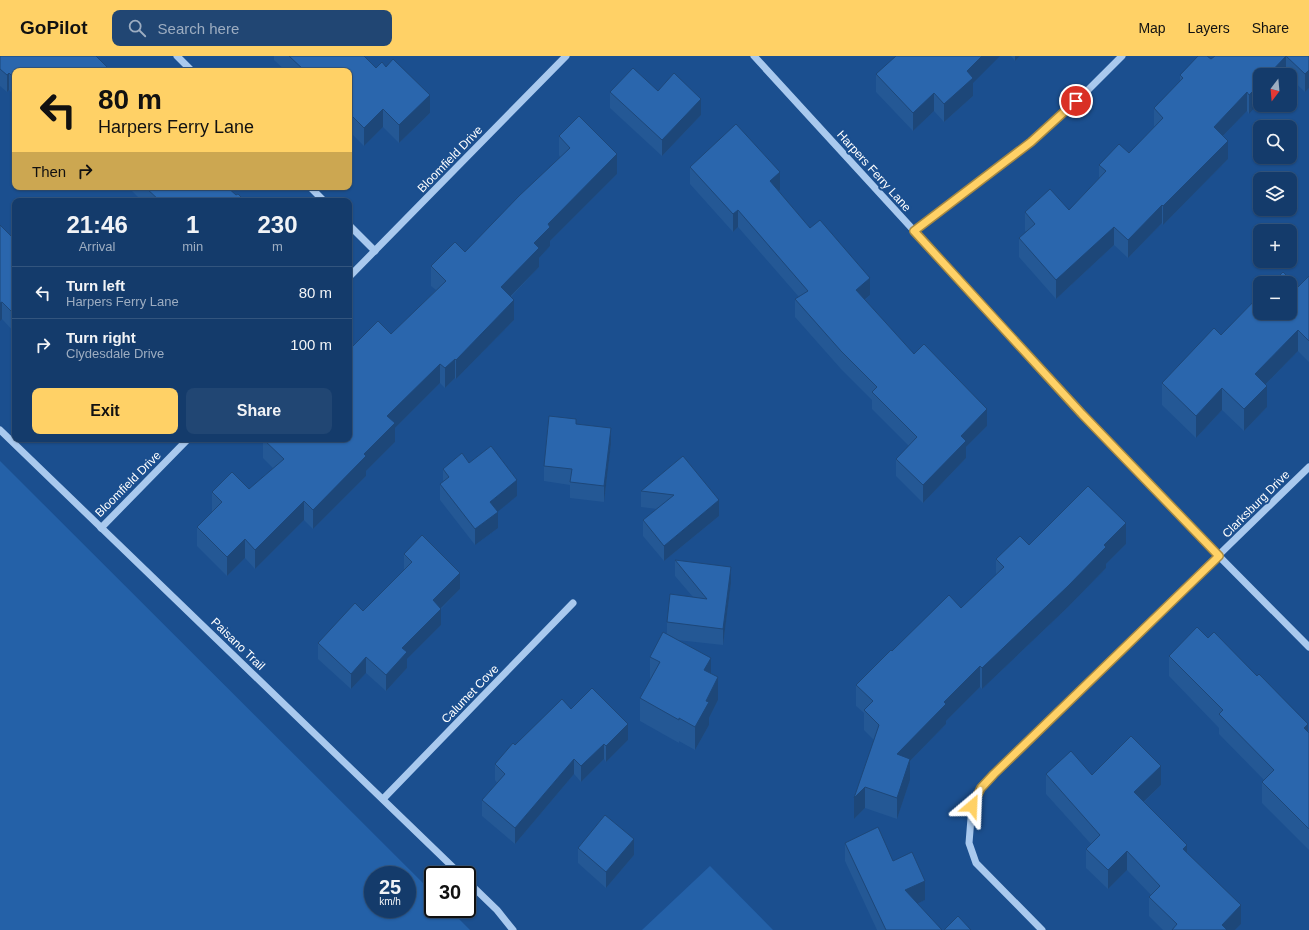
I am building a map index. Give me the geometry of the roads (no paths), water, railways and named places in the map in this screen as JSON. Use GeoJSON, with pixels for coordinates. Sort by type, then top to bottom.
{"type":"FeatureCollection","features":[{"type":"Feature","properties":{"kind":"street"},"geometry":{"type":"LineString","coordinates":[[177,56],[189,68]]}},
{"type":"Feature","properties":{"kind":"street","name":"Bloomfield Drive"},"geometry":{"type":"LineString","coordinates":[[352,274],[566,56]]}},
{"type":"Feature","properties":{"kind":"street","name":"Harpers Ferry Lane"},"geometry":{"type":"LineString","coordinates":[[754,56],[1082,414],[1309,647]]}},
{"type":"Feature","properties":{"kind":"street"},"geometry":{"type":"LineString","coordinates":[[914,231],[1031,142],[1087,91],[1122,56]]}},
{"type":"Feature","properties":{"kind":"street"},"geometry":{"type":"LineString","coordinates":[[313,190],[321,198]]}},
{"type":"Feature","properties":{"kind":"street"},"geometry":{"type":"LineString","coordinates":[[352,228],[375,251]]}},
{"type":"Feature","properties":{"kind":"street","name":"Paisano Trail"},"geometry":{"type":"LineString","coordinates":[[0,430],[12,442]]}},
{"type":"Feature","properties":{"kind":"street","name":"Paisano Trail"},"geometry":{"type":"LineString","coordinates":[[12,442],[452,866]]}},
{"type":"Feature","properties":{"kind":"street","name":"Bloomfield Drive"},"geometry":{"type":"LineString","coordinates":[[101,528],[185,442]]}},
{"type":"Feature","properties":{"kind":"street","name":"Clarksburg Drive"},"geometry":{"type":"LineString","coordinates":[[1042,930],[976,863],[969,843],[972,806],[981,788],[1309,467]]}},
{"type":"Feature","properties":{"kind":"street","name":"Calumet Cove"},"geometry":{"type":"LineString","coordinates":[[383,799],[573,603]]}},
{"type":"Feature","properties":{"kind":"street"},"geometry":{"type":"LineString","coordinates":[[476,890],[497,910],[513,930]]}}]}
